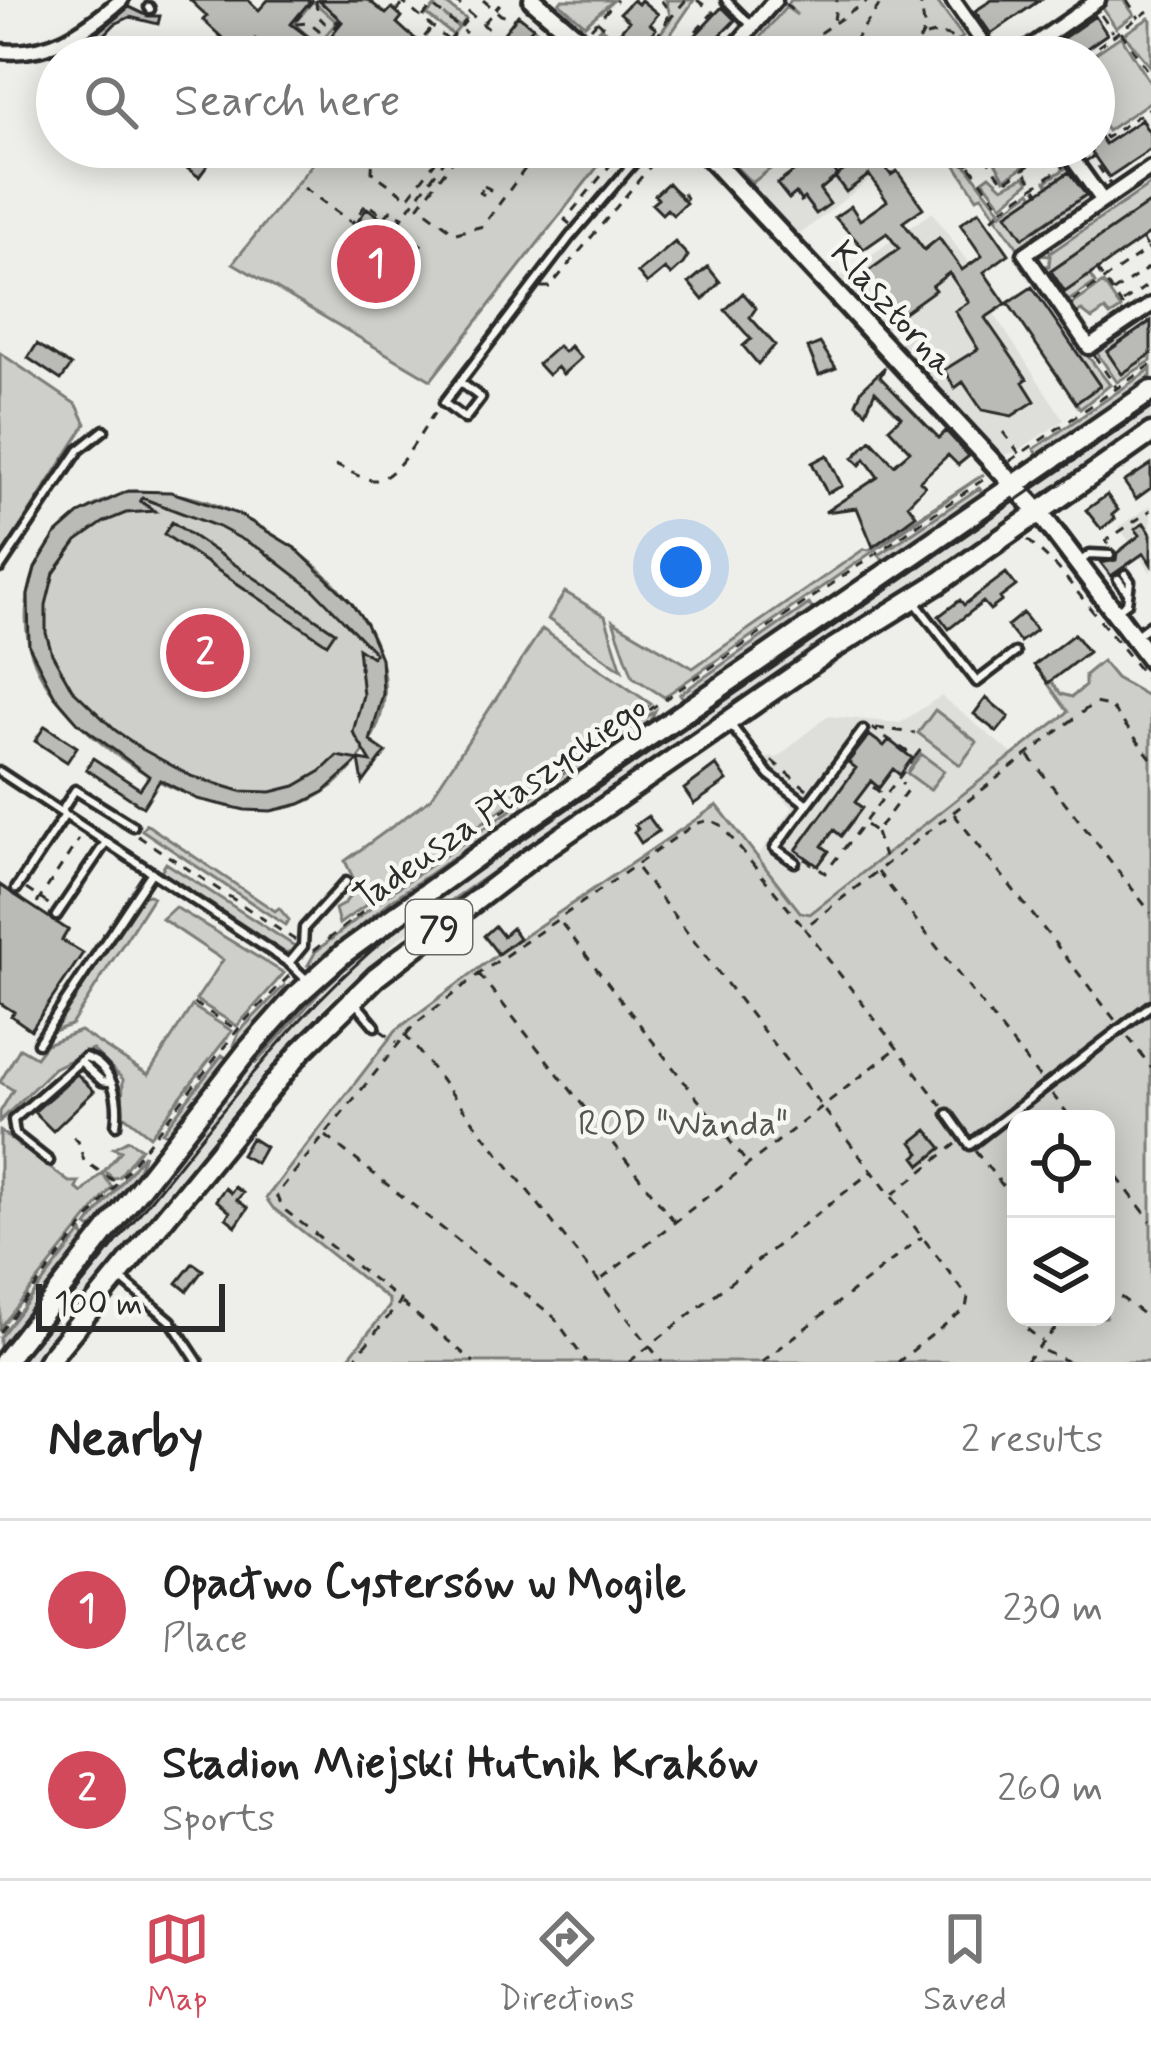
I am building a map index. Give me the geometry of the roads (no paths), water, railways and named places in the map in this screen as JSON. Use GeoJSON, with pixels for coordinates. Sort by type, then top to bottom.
{"type":"FeatureCollection","features":[{"type":"Feature","properties":{"kind":"main road","name":"79"},"geometry":{"type":"LineString","coordinates":[[1014,484],[1151,391]]}},
{"type":"Feature","properties":{"kind":"main road","name":"79"},"geometry":{"type":"LineString","coordinates":[[1039,512],[1151,433]]}},
{"type":"Feature","properties":{"kind":"main road","name":"Tadeusza Ptaszyckiego"},"geometry":{"type":"LineString","coordinates":[[4,1362],[248,1050],[310,982],[378,926],[1014,484]]}},
{"type":"Feature","properties":{"kind":"main road","name":"Tadeusza Ptaszyckiego"},"geometry":{"type":"LineString","coordinates":[[46,1362],[289,1066],[376,977],[531,857],[1039,512]]}},
{"type":"Feature","properties":{"kind":"main road"},"geometry":{"type":"LineString","coordinates":[[376,977],[406,934],[398,922],[378,926]]}},
{"type":"Feature","properties":{"kind":"main road"},"geometry":{"type":"LineString","coordinates":[[91,1251],[85,1269],[90,1280],[102,1286],[118,1278]]}},
{"type":"Feature","properties":{"kind":"street"},"geometry":{"type":"LineString","coordinates":[[73,36],[121,0]]}},
{"type":"Feature","properties":{"kind":"street"},"geometry":{"type":"LineString","coordinates":[[532,0],[574,36]]}},
{"type":"Feature","properties":{"kind":"street"},"geometry":{"type":"LineString","coordinates":[[953,0],[975,36]]}},
{"type":"Feature","properties":{"kind":"street"},"geometry":{"type":"LineString","coordinates":[[744,36],[781,3]]}},
{"type":"Feature","properties":{"kind":"street"},"geometry":{"type":"LineString","coordinates":[[1050,36],[1099,6]]}},
{"type":"Feature","properties":{"kind":"street"},"geometry":{"type":"LineString","coordinates":[[0,51],[36,50]]}},
{"type":"Feature","properties":{"kind":"street","name":"Klasztorna"},"geometry":{"type":"LineString","coordinates":[[721,168],[840,289],[1039,512],[1139,645]]}},
{"type":"Feature","properties":{"kind":"street"},"geometry":{"type":"LineString","coordinates":[[1079,168],[1103,201]]}},
{"type":"Feature","properties":{"kind":"street"},"geometry":{"type":"LineString","coordinates":[[1151,168],[1025,254],[1089,347],[1151,304]]}},
{"type":"Feature","properties":{"kind":"lane"},"geometry":{"type":"LineString","coordinates":[[724,2],[752,26]]}},
{"type":"Feature","properties":{"kind":"lane"},"geometry":{"type":"LineString","coordinates":[[460,382],[481,398],[466,419],[444,404],[460,382],[570,237],[628,168]]}},
{"type":"Feature","properties":{"kind":"lane"},"geometry":{"type":"LineString","coordinates":[[0,568],[79,450],[104,430]]}},
{"type":"Feature","properties":{"kind":"lane"},"geometry":{"type":"LineString","coordinates":[[1078,562],[1090,554],[1106,556]]}},
{"type":"Feature","properties":{"kind":"lane"},"geometry":{"type":"LineString","coordinates":[[1117,611],[1127,603],[1130,581],[1121,577]]}},
{"type":"Feature","properties":{"kind":"lane"},"geometry":{"type":"LineString","coordinates":[[913,599],[977,682],[1015,653]]}},
{"type":"Feature","properties":{"kind":"lane"},"geometry":{"type":"LineString","coordinates":[[1139,645],[1151,624]]}},
{"type":"Feature","properties":{"kind":"lane"},"geometry":{"type":"LineString","coordinates":[[729,722],[769,775],[807,804]]}},
{"type":"Feature","properties":{"kind":"lane"},"geometry":{"type":"LineString","coordinates":[[795,862],[775,848],[862,730]]}},
{"type":"Feature","properties":{"kind":"lane"},"geometry":{"type":"LineString","coordinates":[[0,772],[289,963],[310,982]]}},
{"type":"Feature","properties":{"kind":"lane"},"geometry":{"type":"LineString","coordinates":[[18,886],[75,790],[133,826]]}},
{"type":"Feature","properties":{"kind":"lane"},"geometry":{"type":"LineString","coordinates":[[58,914],[106,842]]}},
{"type":"Feature","properties":{"kind":"lane"},"geometry":{"type":"LineString","coordinates":[[38,1043],[152,872]]}},
{"type":"Feature","properties":{"kind":"lane"},"geometry":{"type":"LineString","coordinates":[[289,963],[303,946],[304,928],[346,882]]}},
{"type":"Feature","properties":{"kind":"lane"},"geometry":{"type":"LineString","coordinates":[[352,999],[375,1026]]}},
{"type":"Feature","properties":{"kind":"lane"},"geometry":{"type":"LineString","coordinates":[[948,1114],[967,1142],[1151,1005]]}},
{"type":"Feature","properties":{"kind":"lane"},"geometry":{"type":"LineString","coordinates":[[49,1161],[15,1134],[13,1120],[80,1061],[108,1082],[120,1101],[116,1125]]}},
{"type":"Feature","properties":{"kind":"lane"},"geometry":{"type":"LineString","coordinates":[[118,1278],[171,1322],[199,1362]]}},
{"type":"Feature","properties":{"kind":"tram line"},"geometry":{"type":"LineString","coordinates":[[20,1362],[271,1052],[367,954],[442,895],[1151,408]]}},
{"type":"Feature","properties":{"kind":"place","name":"Opactwo Cystersów w Mogile"},"geometry":{"type":"Point","coordinates":[376,264]}},
{"type":"Feature","properties":{"kind":"place","name":"Stadion Miejski Hutnik Kraków"},"geometry":{"type":"Point","coordinates":[205,653]}},
{"type":"Feature","properties":{"kind":"park label","name":"ROD \"Wanda\""},"geometry":{"type":"Point","coordinates":[683,1122]}}]}
